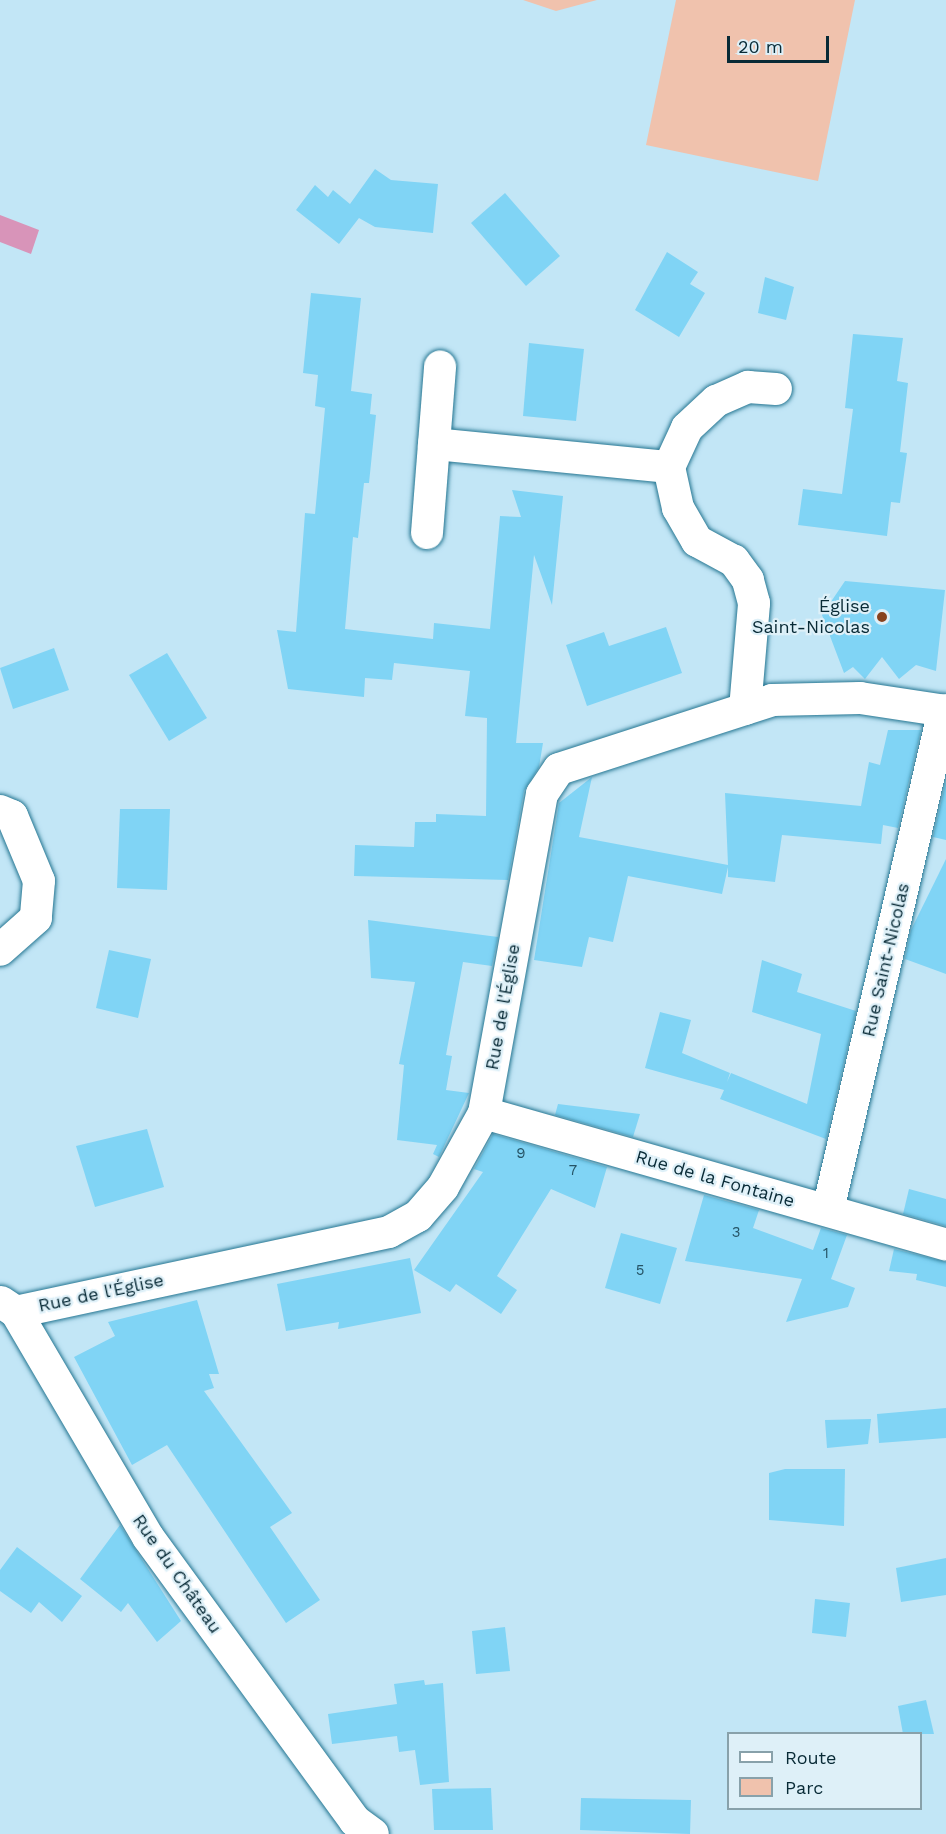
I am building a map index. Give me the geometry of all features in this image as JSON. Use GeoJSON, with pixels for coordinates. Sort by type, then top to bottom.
{"type":"FeatureCollection","features":[{"type":"Feature","properties":{"kind":"street"},"geometry":{"type":"LineString","coordinates":[[427,532],[441,367]]}},
{"type":"Feature","properties":{"kind":"street"},"geometry":{"type":"LineString","coordinates":[[745,709],[754,603],[748,580],[734,561],[697,541],[678,508],[669,467],[687,428],[716,400],[748,387],[776,388]]}},
{"type":"Feature","properties":{"kind":"street"},"geometry":{"type":"LineString","coordinates":[[434,444],[669,467]]}},
{"type":"Feature","properties":{"kind":"street","name":"Rue de l'Église"},"geometry":{"type":"LineString","coordinates":[[8,1306],[388,1232],[418,1216],[443,1187],[484,1113],[542,794],[559,769],[772,700],[860,698],[945,710]]}},
{"type":"Feature","properties":{"kind":"street","name":"Rue Saint-Nicolas"},"geometry":{"type":"LineString","coordinates":[[828,1210],[945,710]]}},
{"type":"Feature","properties":{"kind":"street"},"geometry":{"type":"LineString","coordinates":[[0,811],[12,816],[39,881],[36,918],[0,950]]}},
{"type":"Feature","properties":{"kind":"street","name":"Rue de la Fontaine"},"geometry":{"type":"LineString","coordinates":[[484,1113],[946,1245]]}},
{"type":"Feature","properties":{"kind":"street","name":"Rue du Château"},"geometry":{"type":"LineString","coordinates":[[8,1306],[148,1537],[355,1821],[373,1834]]}},
{"type":"Feature","properties":{"kind":"green space"},"geometry":{"type":"Polygon","coordinates":[[[523,0],[597,0],[556,11],[523,0]]]}},
{"type":"Feature","properties":{"kind":"green space"},"geometry":{"type":"Polygon","coordinates":[[[676,0],[855,0],[818,181],[646,145],[676,0]]]}},
{"type":"Feature","properties":{"kind":"shaded area"},"geometry":{"type":"Polygon","coordinates":[[[0,215],[39,230],[31,254],[0,242],[0,215]]]}},
{"type":"Feature","properties":{"kind":"building"},"geometry":{"type":"Polygon","coordinates":[[[375,169],[391,180],[438,184],[433,233],[375,227],[359,218],[339,244],[296,210],[315,185],[328,197],[333,190],[350,204],[375,169]]]}},
{"type":"Feature","properties":{"kind":"building"},"geometry":{"type":"Polygon","coordinates":[[[505,193],[560,256],[526,286],[471,223],[505,193]]]}},
{"type":"Feature","properties":{"kind":"building"},"geometry":{"type":"Polygon","coordinates":[[[667,252],[698,272],[690,284],[705,293],[679,337],[635,310],[667,252]]]}},
{"type":"Feature","properties":{"kind":"building"},"geometry":{"type":"Polygon","coordinates":[[[765,277],[794,287],[786,320],[758,313],[765,277]]]}},
{"type":"Feature","properties":{"kind":"building"},"geometry":{"type":"Polygon","coordinates":[[[311,293],[361,298],[351,391],[372,394],[370,414],[376,415],[369,483],[364,483],[358,538],[353,537],[345,629],[433,639],[434,623],[490,629],[500,516],[521,517],[512,490],[563,496],[552,605],[534,555],[516,743],[543,743],[539,767],[524,791],[508,880],[354,876],[355,845],[414,847],[415,822],[436,822],[436,814],[486,816],[487,718],[465,716],[470,671],[394,663],[392,680],[365,678],[364,697],[288,689],[277,630],[296,632],[305,513],[315,514],[325,408],[315,406],[318,375],[303,373],[311,293]]]}},
{"type":"Feature","properties":{"kind":"building"},"geometry":{"type":"Polygon","coordinates":[[[853,334],[903,338],[897,381],[908,383],[900,452],[907,453],[900,503],[891,502],[887,536],[798,525],[803,489],[842,494],[853,409],[845,408],[853,334]]]}},
{"type":"Feature","properties":{"kind":"building"},"geometry":{"type":"Polygon","coordinates":[[[529,343],[584,349],[576,421],[523,416],[529,343]]]}},
{"type":"Feature","properties":{"kind":"building","name":"Église Saint-Nicolas"},"geometry":{"type":"Polygon","coordinates":[[[845,581],[945,590],[936,671],[916,665],[899,679],[882,657],[865,679],[853,667],[844,673],[822,615],[845,581]]]}},
{"type":"Feature","properties":{"kind":"building"},"geometry":{"type":"Polygon","coordinates":[[[666,627],[682,673],[587,706],[566,645],[604,632],[609,646],[666,627]]]}},
{"type":"Feature","properties":{"kind":"building"},"geometry":{"type":"Polygon","coordinates":[[[54,648],[69,690],[13,709],[0,668],[54,648]]]}},
{"type":"Feature","properties":{"kind":"building"},"geometry":{"type":"Polygon","coordinates":[[[167,653],[207,718],[169,741],[129,675],[167,653]]]}},
{"type":"Feature","properties":{"kind":"building"},"geometry":{"type":"Polygon","coordinates":[[[888,730],[921,730],[898,828],[883,825],[881,844],[782,835],[775,882],[728,877],[728,867],[722,894],[628,876],[613,942],[589,937],[582,967],[534,960],[559,803],[592,777],[579,837],[728,865],[725,793],[861,806],[869,762],[880,765],[888,730]]]}},
{"type":"Feature","properties":{"kind":"building"},"geometry":{"type":"Polygon","coordinates":[[[946,781],[946,840],[933,837],[946,781]]]}},
{"type":"Feature","properties":{"kind":"building"},"geometry":{"type":"Polygon","coordinates":[[[120,809],[170,809],[167,890],[117,888],[120,809]]]}},
{"type":"Feature","properties":{"kind":"building"},"geometry":{"type":"Polygon","coordinates":[[[946,859],[946,974],[905,959],[911,930],[946,859]]]}},
{"type":"Feature","properties":{"kind":"building"},"geometry":{"type":"Polygon","coordinates":[[[368,920],[498,937],[492,966],[463,962],[446,1055],[452,1056],[446,1090],[469,1093],[439,1157],[433,1154],[437,1145],[397,1140],[404,1065],[399,1064],[415,982],[371,978],[368,920]]]}},
{"type":"Feature","properties":{"kind":"building"},"geometry":{"type":"Polygon","coordinates":[[[109,950],[151,959],[138,1018],[96,1008],[109,950]]]}},
{"type":"Feature","properties":{"kind":"building"},"geometry":{"type":"Polygon","coordinates":[[[762,960],[802,974],[797,992],[856,1011],[826,1139],[720,1099],[724,1090],[645,1068],[660,1012],[691,1020],[682,1053],[730,1073],[727,1082],[731,1073],[807,1104],[821,1034],[752,1012],[762,960]]]}},
{"type":"Feature","properties":{"kind":"building"},"geometry":{"type":"Polygon","coordinates":[[[558,1104],[640,1114],[633,1137],[555,1115],[558,1104]]]}},
{"type":"Feature","properties":{"kind":"building"},"geometry":{"type":"Polygon","coordinates":[[[147,1129],[164,1187],[95,1207],[76,1146],[147,1129]]]}},
{"type":"Feature","properties":{"kind":"building"},"geometry":{"type":"Polygon","coordinates":[[[493,1134],[607,1167],[595,1208],[551,1189],[497,1276],[517,1290],[501,1314],[456,1284],[450,1292],[414,1270],[483,1172],[474,1169],[493,1134]]]}},
{"type":"Feature","properties":{"kind":"building"},"geometry":{"type":"Polygon","coordinates":[[[909,1189],[946,1199],[946,1226],[903,1214],[909,1189]]]}},
{"type":"Feature","properties":{"kind":"building"},"geometry":{"type":"Polygon","coordinates":[[[704,1195],[759,1210],[753,1228],[813,1250],[821,1228],[847,1235],[831,1279],[855,1288],[848,1307],[786,1322],[802,1279],[685,1261],[704,1195]]]}},
{"type":"Feature","properties":{"kind":"building"},"geometry":{"type":"Polygon","coordinates":[[[621,1233],[677,1248],[660,1304],[605,1288],[621,1233]]]}},
{"type":"Feature","properties":{"kind":"building"},"geometry":{"type":"Polygon","coordinates":[[[894,1249],[946,1262],[946,1287],[916,1280],[917,1274],[889,1271],[894,1249]]]}},
{"type":"Feature","properties":{"kind":"building"},"geometry":{"type":"Polygon","coordinates":[[[410,1258],[421,1313],[338,1329],[339,1322],[286,1331],[277,1284],[410,1258]]]}},
{"type":"Feature","properties":{"kind":"building"},"geometry":{"type":"Polygon","coordinates":[[[197,1300],[219,1374],[209,1374],[214,1388],[204,1391],[292,1513],[270,1527],[320,1600],[286,1623],[167,1445],[132,1465],[74,1357],[115,1336],[108,1322],[197,1300]]]}},
{"type":"Feature","properties":{"kind":"building"},"geometry":{"type":"Polygon","coordinates":[[[946,1408],[946,1438],[879,1443],[877,1414],[946,1408]]]}},
{"type":"Feature","properties":{"kind":"building"},"geometry":{"type":"Polygon","coordinates":[[[871,1419],[868,1444],[827,1448],[825,1420],[871,1419]]]}},
{"type":"Feature","properties":{"kind":"building"},"geometry":{"type":"Polygon","coordinates":[[[785,1469],[845,1469],[844,1526],[769,1520],[769,1473],[785,1469]]]}},
{"type":"Feature","properties":{"kind":"building"},"geometry":{"type":"Polygon","coordinates":[[[120,1525],[181,1621],[157,1642],[128,1603],[121,1612],[80,1579],[120,1525]]]}},
{"type":"Feature","properties":{"kind":"building"},"geometry":{"type":"Polygon","coordinates":[[[17,1547],[82,1596],[62,1622],[39,1602],[31,1613],[0,1591],[0,1570],[17,1547]]]}},
{"type":"Feature","properties":{"kind":"building"},"geometry":{"type":"Polygon","coordinates":[[[946,1558],[946,1595],[901,1602],[896,1568],[946,1558]]]}},
{"type":"Feature","properties":{"kind":"building"},"geometry":{"type":"Polygon","coordinates":[[[815,1599],[850,1603],[846,1637],[812,1633],[815,1599]]]}},
{"type":"Feature","properties":{"kind":"building"},"geometry":{"type":"Polygon","coordinates":[[[505,1627],[510,1671],[476,1674],[472,1631],[505,1627]]]}},
{"type":"Feature","properties":{"kind":"building"},"geometry":{"type":"Polygon","coordinates":[[[424,1680],[425,1685],[443,1683],[449,1782],[420,1785],[415,1750],[399,1752],[397,1736],[332,1744],[328,1714],[397,1704],[394,1684],[424,1680]]]}},
{"type":"Feature","properties":{"kind":"building"},"geometry":{"type":"Polygon","coordinates":[[[926,1700],[934,1734],[903,1732],[898,1706],[926,1700]]]}},
{"type":"Feature","properties":{"kind":"building"},"geometry":{"type":"Polygon","coordinates":[[[491,1788],[493,1830],[434,1830],[432,1789],[491,1788]]]}},
{"type":"Feature","properties":{"kind":"building"},"geometry":{"type":"Polygon","coordinates":[[[581,1798],[691,1800],[690,1834],[580,1830],[581,1798]]]}},
{"type":"Feature","properties":{"kind":"place","name":"Église Saint-Nicolas"},"geometry":{"type":"Point","coordinates":[882,617]}}]}
